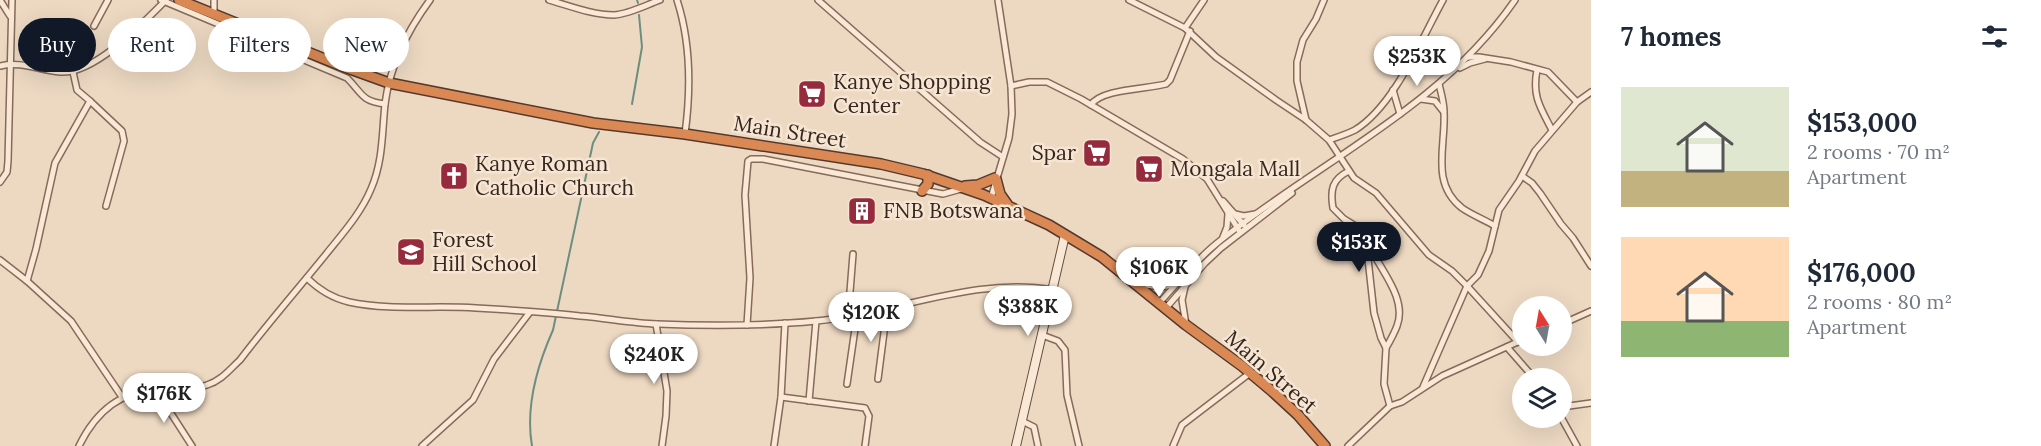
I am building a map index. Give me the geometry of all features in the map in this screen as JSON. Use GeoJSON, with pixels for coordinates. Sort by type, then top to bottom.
{"type":"FeatureCollection","features":[{"type":"Feature","properties":{"kind":"highway","name":"Main Street"},"geometry":{"type":"LineString","coordinates":[[179,0],[389,83],[593,123],[685,134],[881,164],[928,175],[960,186],[1009,207],[1102,256],[1186,325],[1250,373],[1298,415],[1325,446]]}},
{"type":"Feature","properties":{"kind":"highway"},"geometry":{"type":"LineString","coordinates":[[922,191],[928,184],[928,175]]}},
{"type":"Feature","properties":{"kind":"highway"},"geometry":{"type":"LineString","coordinates":[[960,186],[978,185],[996,177],[1002,199],[1009,207]]}},
{"type":"Feature","properties":{"kind":"street"},"geometry":{"type":"LineString","coordinates":[[0,0],[12,18]]}},
{"type":"Feature","properties":{"kind":"street"},"geometry":{"type":"LineString","coordinates":[[0,182],[7,172],[8,161],[12,0]]}},
{"type":"Feature","properties":{"kind":"street"},"geometry":{"type":"LineString","coordinates":[[96,22],[108,0]]}},
{"type":"Feature","properties":{"kind":"street"},"geometry":{"type":"LineString","coordinates":[[214,0],[214,15]]}},
{"type":"Feature","properties":{"kind":"street"},"geometry":{"type":"LineString","coordinates":[[79,446],[100,414],[122,397],[156,390],[194,389],[210,385],[221,378],[240,360],[351,223],[371,191],[376,176],[383,142],[385,104],[393,64],[406,36],[430,0]]}},
{"type":"Feature","properties":{"kind":"street"},"geometry":{"type":"LineString","coordinates":[[549,0],[591,12],[614,15],[660,0]]}},
{"type":"Feature","properties":{"kind":"street"},"geometry":{"type":"LineString","coordinates":[[677,0],[688,50],[688,112],[685,134]]}},
{"type":"Feature","properties":{"kind":"street"},"geometry":{"type":"LineString","coordinates":[[818,0],[980,142],[1003,157]]}},
{"type":"Feature","properties":{"kind":"street"},"geometry":{"type":"LineString","coordinates":[[988,197],[1008,142],[1011,123],[1011,87],[998,0]]}},
{"type":"Feature","properties":{"kind":"street"},"geometry":{"type":"LineString","coordinates":[[1129,0],[1187,29],[1216,57],[1306,120],[1329,140],[1354,178],[1376,193],[1429,255],[1467,286],[1512,333]]}},
{"type":"Feature","properties":{"kind":"street"},"geometry":{"type":"LineString","coordinates":[[1091,105],[1094,99],[1106,95],[1166,84],[1170,80],[1187,29],[1204,0]]}},
{"type":"Feature","properties":{"kind":"street"},"geometry":{"type":"LineString","coordinates":[[1306,120],[1297,81],[1297,62],[1303,40],[1316,20],[1324,0]]}},
{"type":"Feature","properties":{"kind":"street"},"geometry":{"type":"LineString","coordinates":[[1329,140],[1354,130],[1378,110],[1393,90],[1443,0]]}},
{"type":"Feature","properties":{"kind":"street"},"geometry":{"type":"LineString","coordinates":[[1162,306],[1262,211],[1439,84],[1468,57],[1515,0]]}},
{"type":"Feature","properties":{"kind":"street"},"geometry":{"type":"LineString","coordinates":[[96,61],[114,49],[164,1],[347,78],[365,100],[385,104]]}},
{"type":"Feature","properties":{"kind":"street"},"geometry":{"type":"LineString","coordinates":[[1468,57],[1526,65],[1548,72],[1577,102]]}},
{"type":"Feature","properties":{"kind":"street"},"geometry":{"type":"LineString","coordinates":[[1455,70],[1486,59]]}},
{"type":"Feature","properties":{"kind":"street"},"geometry":{"type":"LineString","coordinates":[[0,66],[18,64]]}},
{"type":"Feature","properties":{"kind":"street"},"geometry":{"type":"LineString","coordinates":[[1537,70],[1534,87],[1539,105],[1552,130]]}},
{"type":"Feature","properties":{"kind":"street"},"geometry":{"type":"LineString","coordinates":[[73,72],[77,90],[122,131],[124,136],[106,206]]}},
{"type":"Feature","properties":{"kind":"street"},"geometry":{"type":"LineString","coordinates":[[1011,87],[1041,81],[1091,105],[1192,165],[1207,179],[1242,228]]}},
{"type":"Feature","properties":{"kind":"street"},"geometry":{"type":"LineString","coordinates":[[1439,84],[1444,112],[1442,177],[1449,193],[1461,207],[1495,226]]}},
{"type":"Feature","properties":{"kind":"street"},"geometry":{"type":"LineString","coordinates":[[1393,90],[1400,114]]}},
{"type":"Feature","properties":{"kind":"street"},"geometry":{"type":"LineString","coordinates":[[1423,387],[1467,286],[1478,275],[1489,250],[1500,210],[1535,151],[1577,102],[1591,92]]}},
{"type":"Feature","properties":{"kind":"street"},"geometry":{"type":"LineString","coordinates":[[1421,99],[1435,101],[1444,112]]}},
{"type":"Feature","properties":{"kind":"street"},"geometry":{"type":"LineString","coordinates":[[27,281],[55,163],[90,101]]}},
{"type":"Feature","properties":{"kind":"street"},"geometry":{"type":"LineString","coordinates":[[747,325],[750,278],[745,195],[748,161],[751,159],[764,159],[942,194],[960,186]]}},
{"type":"Feature","properties":{"kind":"street"},"geometry":{"type":"LineString","coordinates":[[1162,306],[1176,284],[1220,241],[1276,207],[1319,171]]}},
{"type":"Feature","properties":{"kind":"street"},"geometry":{"type":"LineString","coordinates":[[1349,171],[1340,175],[1333,186],[1333,207],[1339,215],[1360,230],[1366,241],[1369,250],[1374,313],[1386,348]]}},
{"type":"Feature","properties":{"kind":"street"},"geometry":{"type":"LineString","coordinates":[[1522,176],[1540,193],[1561,224],[1574,238],[1591,266]]}},
{"type":"Feature","properties":{"kind":"street"},"geometry":{"type":"LineString","coordinates":[[1231,213],[1248,216],[1262,211]]}},
{"type":"Feature","properties":{"kind":"street"},"geometry":{"type":"LineString","coordinates":[[1220,241],[1231,213]]}},
{"type":"Feature","properties":{"kind":"street"},"geometry":{"type":"LineString","coordinates":[[1016,446],[1065,235]]}},
{"type":"Feature","properties":{"kind":"street"},"geometry":{"type":"LineString","coordinates":[[1369,250],[1372,251],[1392,287],[1400,309],[1398,325],[1386,348],[1384,384],[1390,406]]}},
{"type":"Feature","properties":{"kind":"street"},"geometry":{"type":"LineString","coordinates":[[848,317],[853,254]]}},
{"type":"Feature","properties":{"kind":"street"},"geometry":{"type":"LineString","coordinates":[[0,260],[71,321],[122,397]]}},
{"type":"Feature","properties":{"kind":"street"},"geometry":{"type":"LineString","coordinates":[[307,278],[320,290],[340,299],[363,304],[549,313],[656,324],[747,325],[816,321],[848,317],[996,288],[1027,287],[1053,290]]}},
{"type":"Feature","properties":{"kind":"street"},"geometry":{"type":"LineString","coordinates":[[1137,284],[1162,287],[1176,284]]}},
{"type":"Feature","properties":{"kind":"street"},"geometry":{"type":"LineString","coordinates":[[1185,285],[1182,300],[1186,325]]}},
{"type":"Feature","properties":{"kind":"street"},"geometry":{"type":"LineString","coordinates":[[878,379],[887,309]]}},
{"type":"Feature","properties":{"kind":"street"},"geometry":{"type":"LineString","coordinates":[[1572,320],[1591,311]]}},
{"type":"Feature","properties":{"kind":"street"},"geometry":{"type":"LineString","coordinates":[[422,446],[473,400],[494,359],[530,312]]}},
{"type":"Feature","properties":{"kind":"street"},"geometry":{"type":"LineString","coordinates":[[847,384],[857,315]]}},
{"type":"Feature","properties":{"kind":"street"},"geometry":{"type":"LineString","coordinates":[[809,401],[816,321]]}},
{"type":"Feature","properties":{"kind":"street"},"geometry":{"type":"LineString","coordinates":[[774,446],[781,397],[785,323]]}},
{"type":"Feature","properties":{"kind":"street"},"geometry":{"type":"LineString","coordinates":[[656,324],[667,391],[662,446]]}},
{"type":"Feature","properties":{"kind":"street"},"geometry":{"type":"LineString","coordinates":[[1042,335],[1058,341],[1065,350],[1067,395],[1079,446]]}},
{"type":"Feature","properties":{"kind":"street"},"geometry":{"type":"LineString","coordinates":[[1348,446],[1390,406],[1402,402],[1423,387],[1465,365],[1512,345]]}},
{"type":"Feature","properties":{"kind":"street"},"geometry":{"type":"LineString","coordinates":[[1507,348],[1525,368]]}},
{"type":"Feature","properties":{"kind":"street"},"geometry":{"type":"LineString","coordinates":[[1173,446],[1179,429],[1186,421],[1250,373]]}},
{"type":"Feature","properties":{"kind":"street"},"geometry":{"type":"LineString","coordinates":[[156,390],[192,446]]}},
{"type":"Feature","properties":{"kind":"street"},"geometry":{"type":"LineString","coordinates":[[781,397],[865,408],[869,416],[865,446]]}},
{"type":"Feature","properties":{"kind":"street"},"geometry":{"type":"LineString","coordinates":[[1572,405],[1591,403]]}},
{"type":"Feature","properties":{"kind":"street"},"geometry":{"type":"LineString","coordinates":[[1022,421],[1034,427],[1038,446]]}},
{"type":"Feature","properties":{"kind":"street"},"geometry":{"type":"LineString","coordinates":[[1567,428],[1577,446]]}},
{"type":"Feature","properties":{"kind":"waterway"},"geometry":{"type":"LineString","coordinates":[[632,104],[642,47],[639,15]]}},
{"type":"Feature","properties":{"kind":"waterway"},"geometry":{"type":"LineString","coordinates":[[532,446],[530,416],[534,386],[553,330],[593,143],[599,132]]}},
{"type":"Feature","properties":{"kind":"place","name":"Kanye Shopping Center"},"geometry":{"type":"Point","coordinates":[812,94]}},
{"type":"Feature","properties":{"kind":"place","name":"Spar"},"geometry":{"type":"Point","coordinates":[1097,153]}},
{"type":"Feature","properties":{"kind":"place","name":"Mongala Mall"},"geometry":{"type":"Point","coordinates":[1149,169]}},
{"type":"Feature","properties":{"kind":"place","name":"Kanye Roman Catholic Church"},"geometry":{"type":"Point","coordinates":[454,176]}},
{"type":"Feature","properties":{"kind":"place","name":"FNB Botswana"},"geometry":{"type":"Point","coordinates":[862,211]}},
{"type":"Feature","properties":{"kind":"place","name":"Forest Hill School"},"geometry":{"type":"Point","coordinates":[411,252]}}]}
